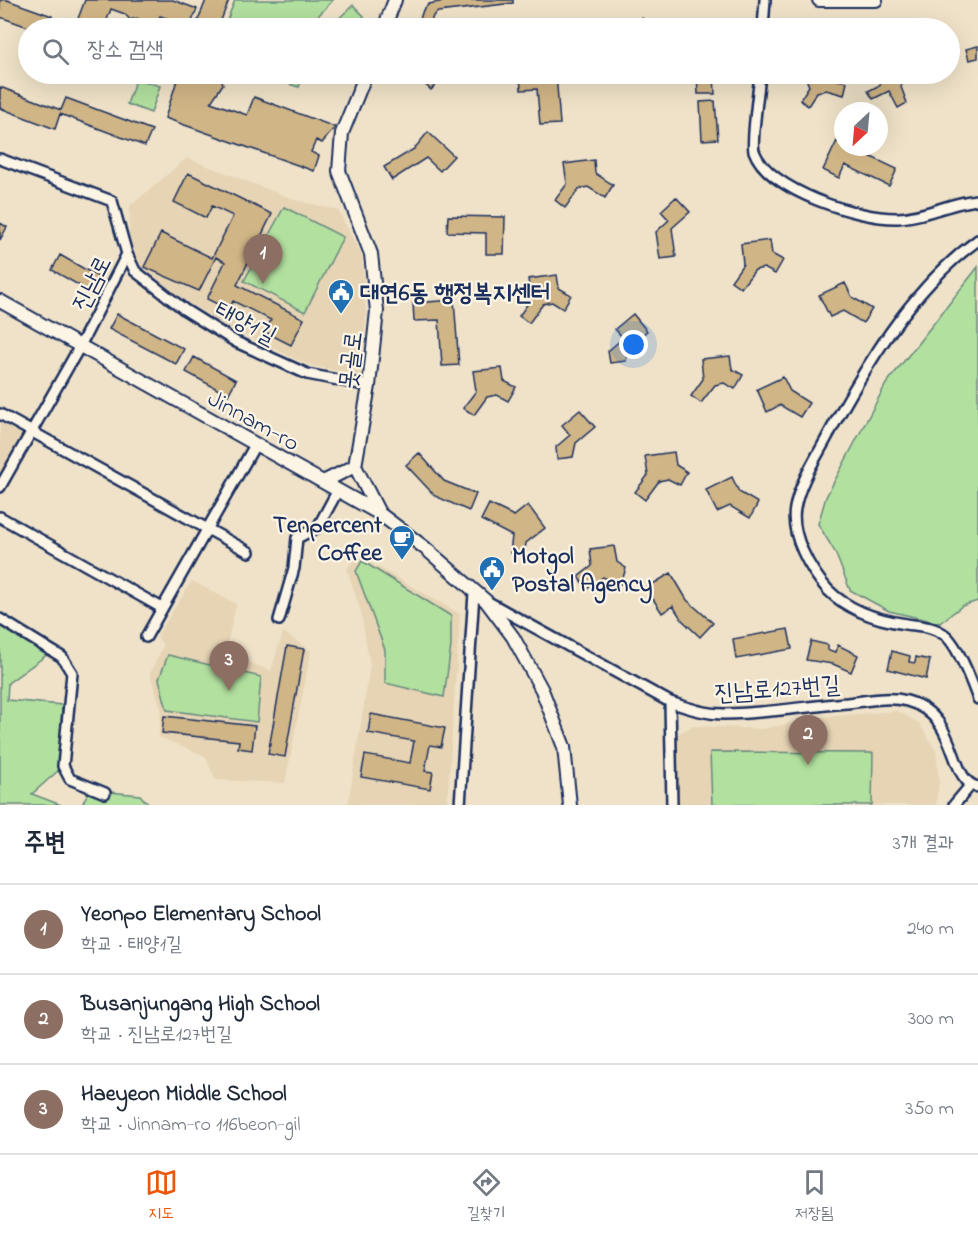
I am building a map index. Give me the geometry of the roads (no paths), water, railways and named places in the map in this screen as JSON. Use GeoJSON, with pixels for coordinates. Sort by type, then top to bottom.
{"type":"FeatureCollection","features":[{"type":"Feature","properties":{"kind":"main road"},"geometry":{"type":"LineString","coordinates":[[388,18],[396,0]]}},
{"type":"Feature","properties":{"kind":"main road"},"geometry":{"type":"LineString","coordinates":[[819,0],[876,0]]}},
{"type":"Feature","properties":{"kind":"main road","name":"못골로"},"geometry":{"type":"LineString","coordinates":[[355,466],[369,386],[377,311],[371,255],[339,171],[342,133],[362,84]]}},
{"type":"Feature","properties":{"kind":"main road","name":"Jinnam-ro"},"geometry":{"type":"LineString","coordinates":[[0,301],[380,513],[425,548],[474,593],[486,601],[513,637],[542,690],[564,747],[570,805]]}},
{"type":"Feature","properties":{"kind":"main road"},"geometry":{"type":"LineString","coordinates":[[322,482],[355,466],[380,513]]}},
{"type":"Feature","properties":{"kind":"street"},"geometry":{"type":"LineString","coordinates":[[764,18],[765,0]]}},
{"type":"Feature","properties":{"kind":"street"},"geometry":{"type":"LineString","coordinates":[[759,84],[754,150],[761,164],[792,188],[827,204],[863,214],[898,218],[978,200]]}},
{"type":"Feature","properties":{"kind":"street","name":"진남로"},"geometry":{"type":"LineString","coordinates":[[0,159],[112,201],[127,254],[80,346],[0,487]]}},
{"type":"Feature","properties":{"kind":"street"},"geometry":{"type":"LineString","coordinates":[[978,240],[929,286],[878,350],[854,386],[813,464],[795,507],[795,527],[802,547],[814,571],[829,591],[847,604],[873,617],[929,627],[946,636],[976,689],[978,699]]}},
{"type":"Feature","properties":{"kind":"street","name":"태양1길"},"geometry":{"type":"LineString","coordinates":[[127,254],[135,271],[185,310],[236,342],[307,374],[369,386]]}},
{"type":"Feature","properties":{"kind":"street"},"geometry":{"type":"LineString","coordinates":[[0,414],[249,552]]}},
{"type":"Feature","properties":{"kind":"street"},"geometry":{"type":"LineString","coordinates":[[146,637],[255,445]]}},
{"type":"Feature","properties":{"kind":"street"},"geometry":{"type":"LineString","coordinates":[[279,620],[294,568],[297,538],[318,527],[338,490]]}},
{"type":"Feature","properties":{"kind":"street"},"geometry":{"type":"LineString","coordinates":[[0,517],[162,608]]}},
{"type":"Feature","properties":{"kind":"street"},"geometry":{"type":"LineString","coordinates":[[460,805],[474,593]]}},
{"type":"Feature","properties":{"kind":"street","name":"진남로127번길"},"geometry":{"type":"LineString","coordinates":[[486,601],[670,702],[697,711],[724,714],[878,699],[907,701],[934,715],[948,736],[962,777],[974,787]]}},
{"type":"Feature","properties":{"kind":"street"},"geometry":{"type":"LineString","coordinates":[[0,619],[62,657],[72,673],[63,766],[70,779],[105,793]]}},
{"type":"Feature","properties":{"kind":"street"},"geometry":{"type":"LineString","coordinates":[[670,702],[672,805]]}},
{"type":"Feature","properties":{"kind":"street"},"geometry":{"type":"LineString","coordinates":[[954,805],[974,787]]}},
{"type":"Feature","properties":{"kind":"place","name":"Yeonpo Elementary School"},"geometry":{"type":"Point","coordinates":[263,284]}},
{"type":"Feature","properties":{"kind":"place","name":"대연6동 행정복지센터"},"geometry":{"type":"Point","coordinates":[341,315]}},
{"type":"Feature","properties":{"kind":"place","name":"Tenpercent Coffee"},"geometry":{"type":"Point","coordinates":[402,561]}},
{"type":"Feature","properties":{"kind":"place","name":"Motgol Postal Agency"},"geometry":{"type":"Point","coordinates":[492,592]}},
{"type":"Feature","properties":{"kind":"place","name":"Haeyeon Middle School"},"geometry":{"type":"Point","coordinates":[229,691]}},
{"type":"Feature","properties":{"kind":"place","name":"Busanjungang High School"},"geometry":{"type":"Point","coordinates":[808,765]}}]}
